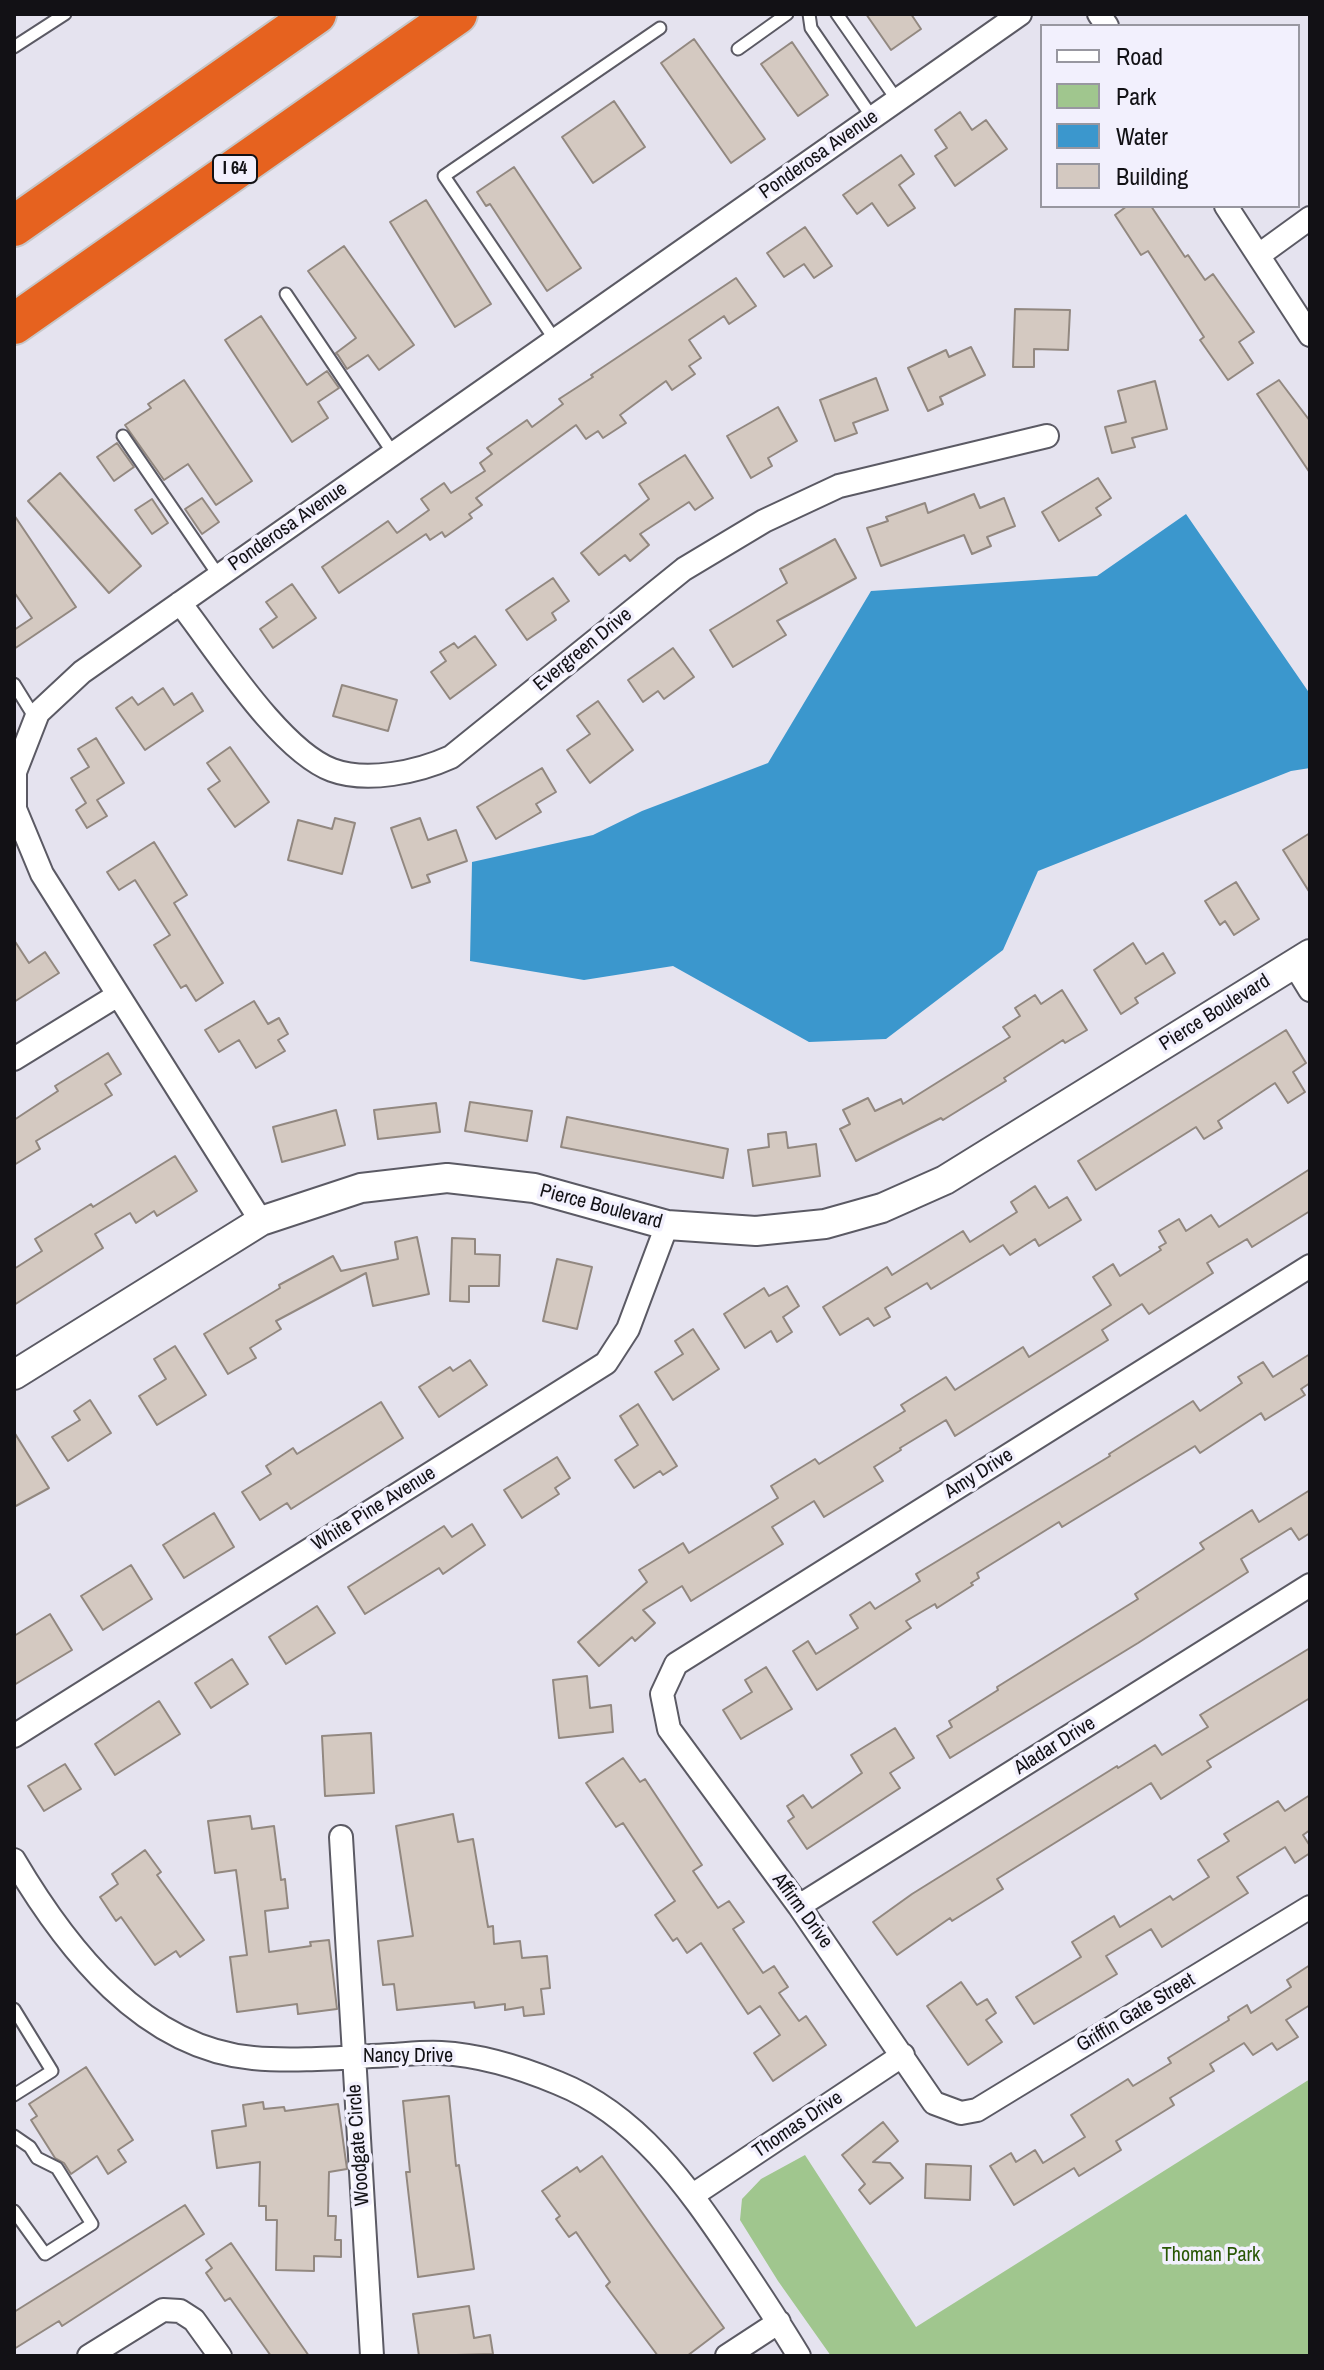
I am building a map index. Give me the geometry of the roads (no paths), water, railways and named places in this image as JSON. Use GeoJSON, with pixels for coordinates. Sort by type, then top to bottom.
{"type":"FeatureCollection","features":[{"type":"Feature","properties":{"kind":"highway"},"geometry":{"type":"LineString","coordinates":[[14,226],[316,14]]}},
{"type":"Feature","properties":{"kind":"highway","name":"I 64"},"geometry":{"type":"LineString","coordinates":[[14,324],[457,14]]}},
{"type":"Feature","properties":{"kind":"street","name":"Ponderosa Avenue"},"geometry":{"type":"LineString","coordinates":[[261,1221],[42,874],[15,809],[15,772],[38,713],[82,672],[1020,14]]}},
{"type":"Feature","properties":{"kind":"street"},"geometry":{"type":"LineString","coordinates":[[1227,208],[1310,335]]}},
{"type":"Feature","properties":{"kind":"street"},"geometry":{"type":"LineString","coordinates":[[1259,255],[1310,218]]}},
{"type":"Feature","properties":{"kind":"street","name":"Evergreen Drive"},"geometry":{"type":"LineString","coordinates":[[180,603],[277,729],[312,761],[333,771],[356,776],[425,768],[451,757],[684,569],[764,521],[839,486],[1047,436]]}},
{"type":"Feature","properties":{"kind":"street"},"geometry":{"type":"LineString","coordinates":[[1302,959],[1310,990]]}},
{"type":"Feature","properties":{"kind":"street","name":"Pierce Boulevard"},"geometry":{"type":"LineString","coordinates":[[14,1375],[261,1221],[361,1188],[447,1178],[534,1188],[667,1225],[756,1231],[825,1224],[882,1208],[945,1180],[1302,959]]}},
{"type":"Feature","properties":{"kind":"street"},"geometry":{"type":"LineString","coordinates":[[14,1059],[118,995]]}},
{"type":"Feature","properties":{"kind":"street","name":"White Pine Avenue"},"geometry":{"type":"LineString","coordinates":[[14,1736],[606,1363],[628,1329],[667,1225]]}},
{"type":"Feature","properties":{"kind":"street","name":"Amy Drive"},"geometry":{"type":"LineString","coordinates":[[662,1694],[676,1664],[1310,1266]]}},
{"type":"Feature","properties":{"kind":"street","name":"Aladar Drive"},"geometry":{"type":"LineString","coordinates":[[799,1906],[1310,1585]]}},
{"type":"Feature","properties":{"kind":"street","name":"Affirm Drive"},"geometry":{"type":"LineString","coordinates":[[662,1694],[669,1729],[799,1906],[934,2103],[961,2113]]}},
{"type":"Feature","properties":{"kind":"street","name":"Woodgate Circle"},"geometry":{"type":"LineString","coordinates":[[341,1837],[372,2356]]}},
{"type":"Feature","properties":{"kind":"street","name":"Nancy Drive"},"geometry":{"type":"LineString","coordinates":[[14,1860],[67,1941],[130,2002],[166,2031],[206,2047],[252,2058],[441,2053],[501,2063],[560,2083],[615,2115],[657,2151],[693,2195],[799,2356]]}},
{"type":"Feature","properties":{"kind":"street","name":"Griffin Gate Street"},"geometry":{"type":"LineString","coordinates":[[961,2113],[977,2110],[1310,1907]]}},
{"type":"Feature","properties":{"kind":"street","name":"Thomas Drive"},"geometry":{"type":"LineString","coordinates":[[693,2195],[903,2055]]}},
{"type":"Feature","properties":{"kind":"street"},"geometry":{"type":"LineString","coordinates":[[89,2356],[163,2310],[180,2311],[194,2320],[220,2356]]}},
{"type":"Feature","properties":{"kind":"street"},"geometry":{"type":"LineString","coordinates":[[727,2356],[779,2322]]}},
{"type":"Feature","properties":{"kind":"lane"},"geometry":{"type":"LineString","coordinates":[[14,47],[63,14]]}},
{"type":"Feature","properties":{"kind":"lane"},"geometry":{"type":"LineString","coordinates":[[738,49],[787,14]]}},
{"type":"Feature","properties":{"kind":"lane"},"geometry":{"type":"LineString","coordinates":[[809,14],[811,28],[872,117]]}},
{"type":"Feature","properties":{"kind":"lane"},"geometry":{"type":"LineString","coordinates":[[837,14],[897,100]]}},
{"type":"Feature","properties":{"kind":"lane"},"geometry":{"type":"LineString","coordinates":[[555,340],[444,176],[660,28]]}},
{"type":"Feature","properties":{"kind":"lane"},"geometry":{"type":"LineString","coordinates":[[286,294],[393,453]]}},
{"type":"Feature","properties":{"kind":"lane"},"geometry":{"type":"LineString","coordinates":[[123,436],[219,576]]}},
{"type":"Feature","properties":{"kind":"lane"},"geometry":{"type":"LineString","coordinates":[[14,684],[35,719]]}},
{"type":"Feature","properties":{"kind":"lane"},"geometry":{"type":"LineString","coordinates":[[14,2009],[52,2071],[14,2095]]}},
{"type":"Feature","properties":{"kind":"lane"},"geometry":{"type":"LineString","coordinates":[[14,2136],[30,2147],[37,2158],[57,2168],[92,2224],[45,2254],[14,2211]]}},
{"type":"Feature","properties":{"kind":"water"},"geometry":{"type":"Polygon","coordinates":[[[1186,514],[1310,694],[1310,768],[1291,771],[1038,871],[1003,950],[886,1039],[809,1042],[673,966],[584,980],[470,961],[472,862],[593,835],[642,811],[768,763],[871,591],[1097,576],[1186,514]]]}},
{"type":"Feature","properties":{"kind":"park label","name":"Thoman Park"},"geometry":{"type":"Point","coordinates":[1211,2256]}}]}
